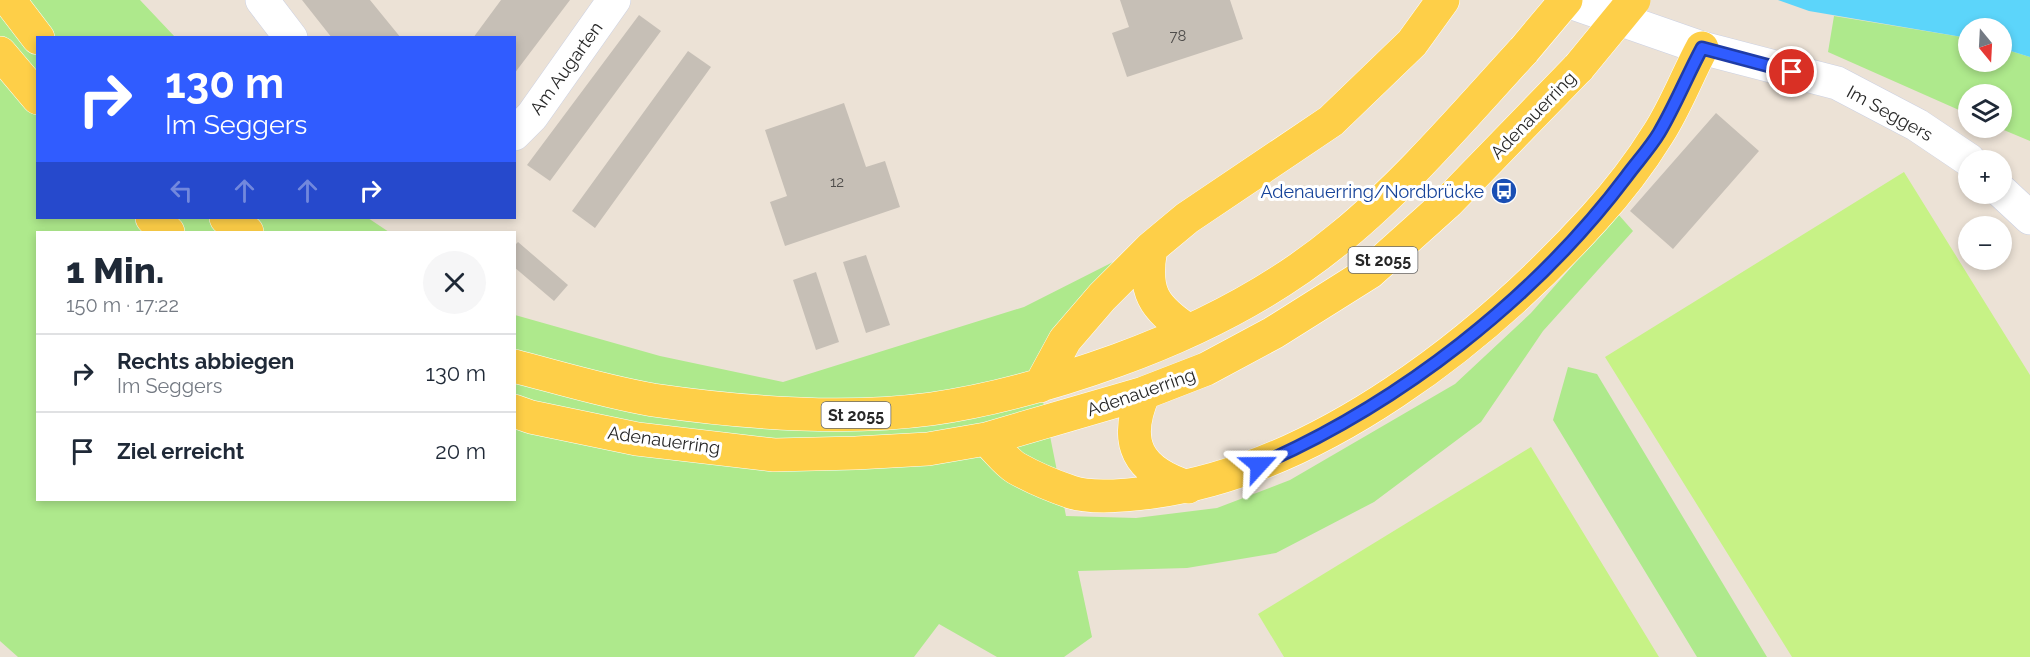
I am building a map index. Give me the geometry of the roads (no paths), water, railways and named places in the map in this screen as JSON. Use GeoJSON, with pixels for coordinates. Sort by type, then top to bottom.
{"type":"FeatureCollection","features":[{"type":"Feature","properties":{"kind":"main road"},"geometry":{"type":"LineString","coordinates":[[9,0],[36,36]]}},
{"type":"Feature","properties":{"kind":"main road"},"geometry":{"type":"LineString","coordinates":[[1040,386],[1065,340],[1102,297],[1151,248],[1187,218],[1331,122],[1412,44],[1443,0]]}},
{"type":"Feature","properties":{"kind":"main road","name":"Adenauerring"},"geometry":{"type":"LineString","coordinates":[[516,366],[651,399],[756,411],[844,414],[929,409],[1040,386],[1136,353],[1190,332],[1259,296],[1341,237],[1412,169],[1524,50],[1565,0]]}},
{"type":"Feature","properties":{"kind":"main road","name":"Adenauerring"},"geometry":{"type":"LineString","coordinates":[[516,412],[531,417],[637,439],[774,454],[928,449],[986,439],[1144,393],[1226,359],[1273,333],[1370,272],[1448,202],[1579,67],[1634,0]]}},
{"type":"Feature","properties":{"kind":"main road"},"geometry":{"type":"LineString","coordinates":[[986,439],[1015,467],[1073,493],[1128,495],[1188,487],[1259,465],[1300,447],[1370,408],[1438,360],[1512,301],[1595,217],[1659,134],[1702,48]]}},
{"type":"Feature","properties":{"kind":"main road"},"geometry":{"type":"LineString","coordinates":[[0,53],[36,96]]}},
{"type":"Feature","properties":{"kind":"main road"},"geometry":{"type":"LineString","coordinates":[[153,219],[167,231]]}},
{"type":"Feature","properties":{"kind":"main road"},"geometry":{"type":"LineString","coordinates":[[228,219],[246,231]]}},
{"type":"Feature","properties":{"kind":"main road"},"geometry":{"type":"LineString","coordinates":[[1151,248],[1146,273],[1152,296],[1173,321],[1190,332]]}},
{"type":"Feature","properties":{"kind":"main road"},"geometry":{"type":"LineString","coordinates":[[1144,393],[1135,415],[1134,434],[1139,452],[1148,467],[1162,479],[1188,487]]}},
{"type":"Feature","properties":{"kind":"street"},"geometry":{"type":"LineString","coordinates":[[262,0],[289,36]]}},
{"type":"Feature","properties":{"kind":"street","name":"Am Augarten"},"geometry":{"type":"LineString","coordinates":[[516,132],[532,116],[614,0]]}},
{"type":"Feature","properties":{"kind":"street","name":"Im Seggers"},"geometry":{"type":"LineString","coordinates":[[1565,0],[1702,48],[1837,83],[1917,125],[1958,153]]}},
{"type":"Feature","properties":{"kind":"street"},"geometry":{"type":"LineString","coordinates":[[2012,201],[2030,218]]}},
{"type":"Feature","properties":{"kind":"water"},"geometry":{"type":"Polygon","coordinates":[[[1778,0],[2030,0],[2030,57],[2012,51],[2012,18],[1958,18],[1958,36],[1809,11],[1778,0]]]}},
{"type":"Feature","properties":{"kind":"place","name":"Adenauerring/Nordbrücke"},"geometry":{"type":"Point","coordinates":[1504,191]}}]}
